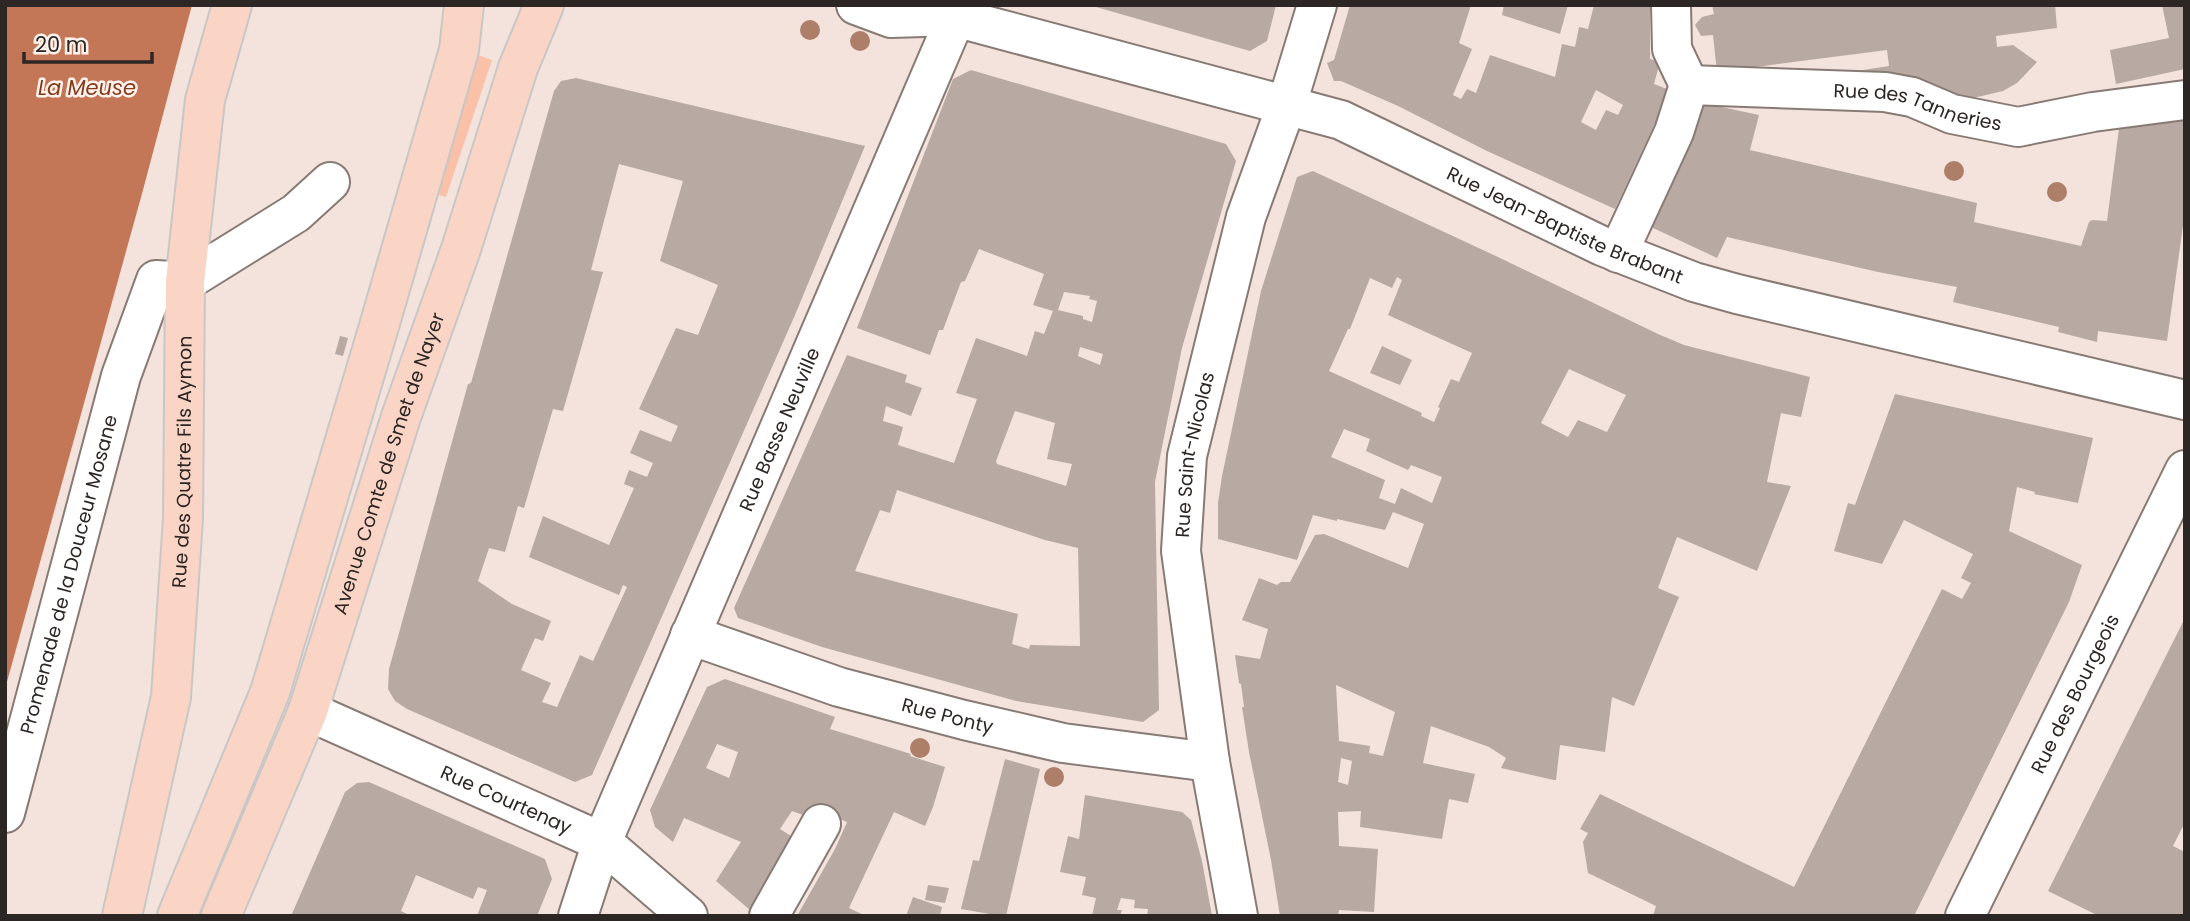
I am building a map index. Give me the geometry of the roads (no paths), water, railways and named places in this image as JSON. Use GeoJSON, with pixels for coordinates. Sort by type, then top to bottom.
{"type":"FeatureCollection","features":[{"type":"Feature","properties":{"kind":"main road","name":"Rue des Quatre Fils Aymon"},"geometry":{"type":"LineString","coordinates":[[122,916],[171,697],[183,519],[185,282],[205,100],[232,5]]}},
{"type":"Feature","properties":{"kind":"main road"},"geometry":{"type":"LineString","coordinates":[[177,916],[270,692],[460,46],[464,5]]}},
{"type":"Feature","properties":{"kind":"main road","name":"Avenue Comte de Smet de Nayer"},"geometry":{"type":"LineString","coordinates":[[221,916],[308,710],[401,417],[461,249],[517,68],[544,5]]}},
{"type":"Feature","properties":{"kind":"street","name":"Rue Jean-Baptiste Brabant"},"geometry":{"type":"LineString","coordinates":[[856,5],[891,18],[953,9],[1341,120],[1618,253],[1695,282],[2185,400]]}},
{"type":"Feature","properties":{"kind":"street","name":"Rue Saint-Nicolas"},"geometry":{"type":"LineString","coordinates":[[1238,916],[1210,762],[1181,551],[1187,456],[1246,216],[1287,104],[1317,5]]}},
{"type":"Feature","properties":{"kind":"street"},"geometry":{"type":"LineString","coordinates":[[1618,253],[1674,132],[1689,85],[1672,49],[1671,5]]}},
{"type":"Feature","properties":{"kind":"street","name":"Rue Basse Neuville"},"geometry":{"type":"LineString","coordinates":[[578,916],[602,842],[921,97],[953,9]]}},
{"type":"Feature","properties":{"kind":"street","name":"Rue des Tanneries"},"geometry":{"type":"LineString","coordinates":[[1689,85],[1885,92],[1912,97],[1952,114],[2018,127],[2093,112],[2185,100]]}},
{"type":"Feature","properties":{"kind":"street"},"geometry":{"type":"LineString","coordinates":[[185,282],[296,213],[330,182]]}},
{"type":"Feature","properties":{"kind":"street","name":"Promenade de la Douceur Mosane"},"geometry":{"type":"LineString","coordinates":[[5,813],[121,376],[156,280],[185,282]]}},
{"type":"Feature","properties":{"kind":"street","name":"Rue des Bourgeois"},"geometry":{"type":"LineString","coordinates":[[1965,916],[2185,470]]}},
{"type":"Feature","properties":{"kind":"street","name":"Rue Ponty"},"geometry":{"type":"LineString","coordinates":[[691,635],[839,687],[964,720],[1063,743],[1210,762]]}},
{"type":"Feature","properties":{"kind":"street","name":"Rue Courtenay"},"geometry":{"type":"LineString","coordinates":[[308,710],[602,842],[688,916]]}},
{"type":"Feature","properties":{"kind":"street"},"geometry":{"type":"LineString","coordinates":[[769,916],[821,824]]}},
{"type":"Feature","properties":{"kind":"water","name":"La Meuse"},"geometry":{"type":"Polygon","coordinates":[[[5,5],[192,5],[5,689],[5,5]]]}}]}
